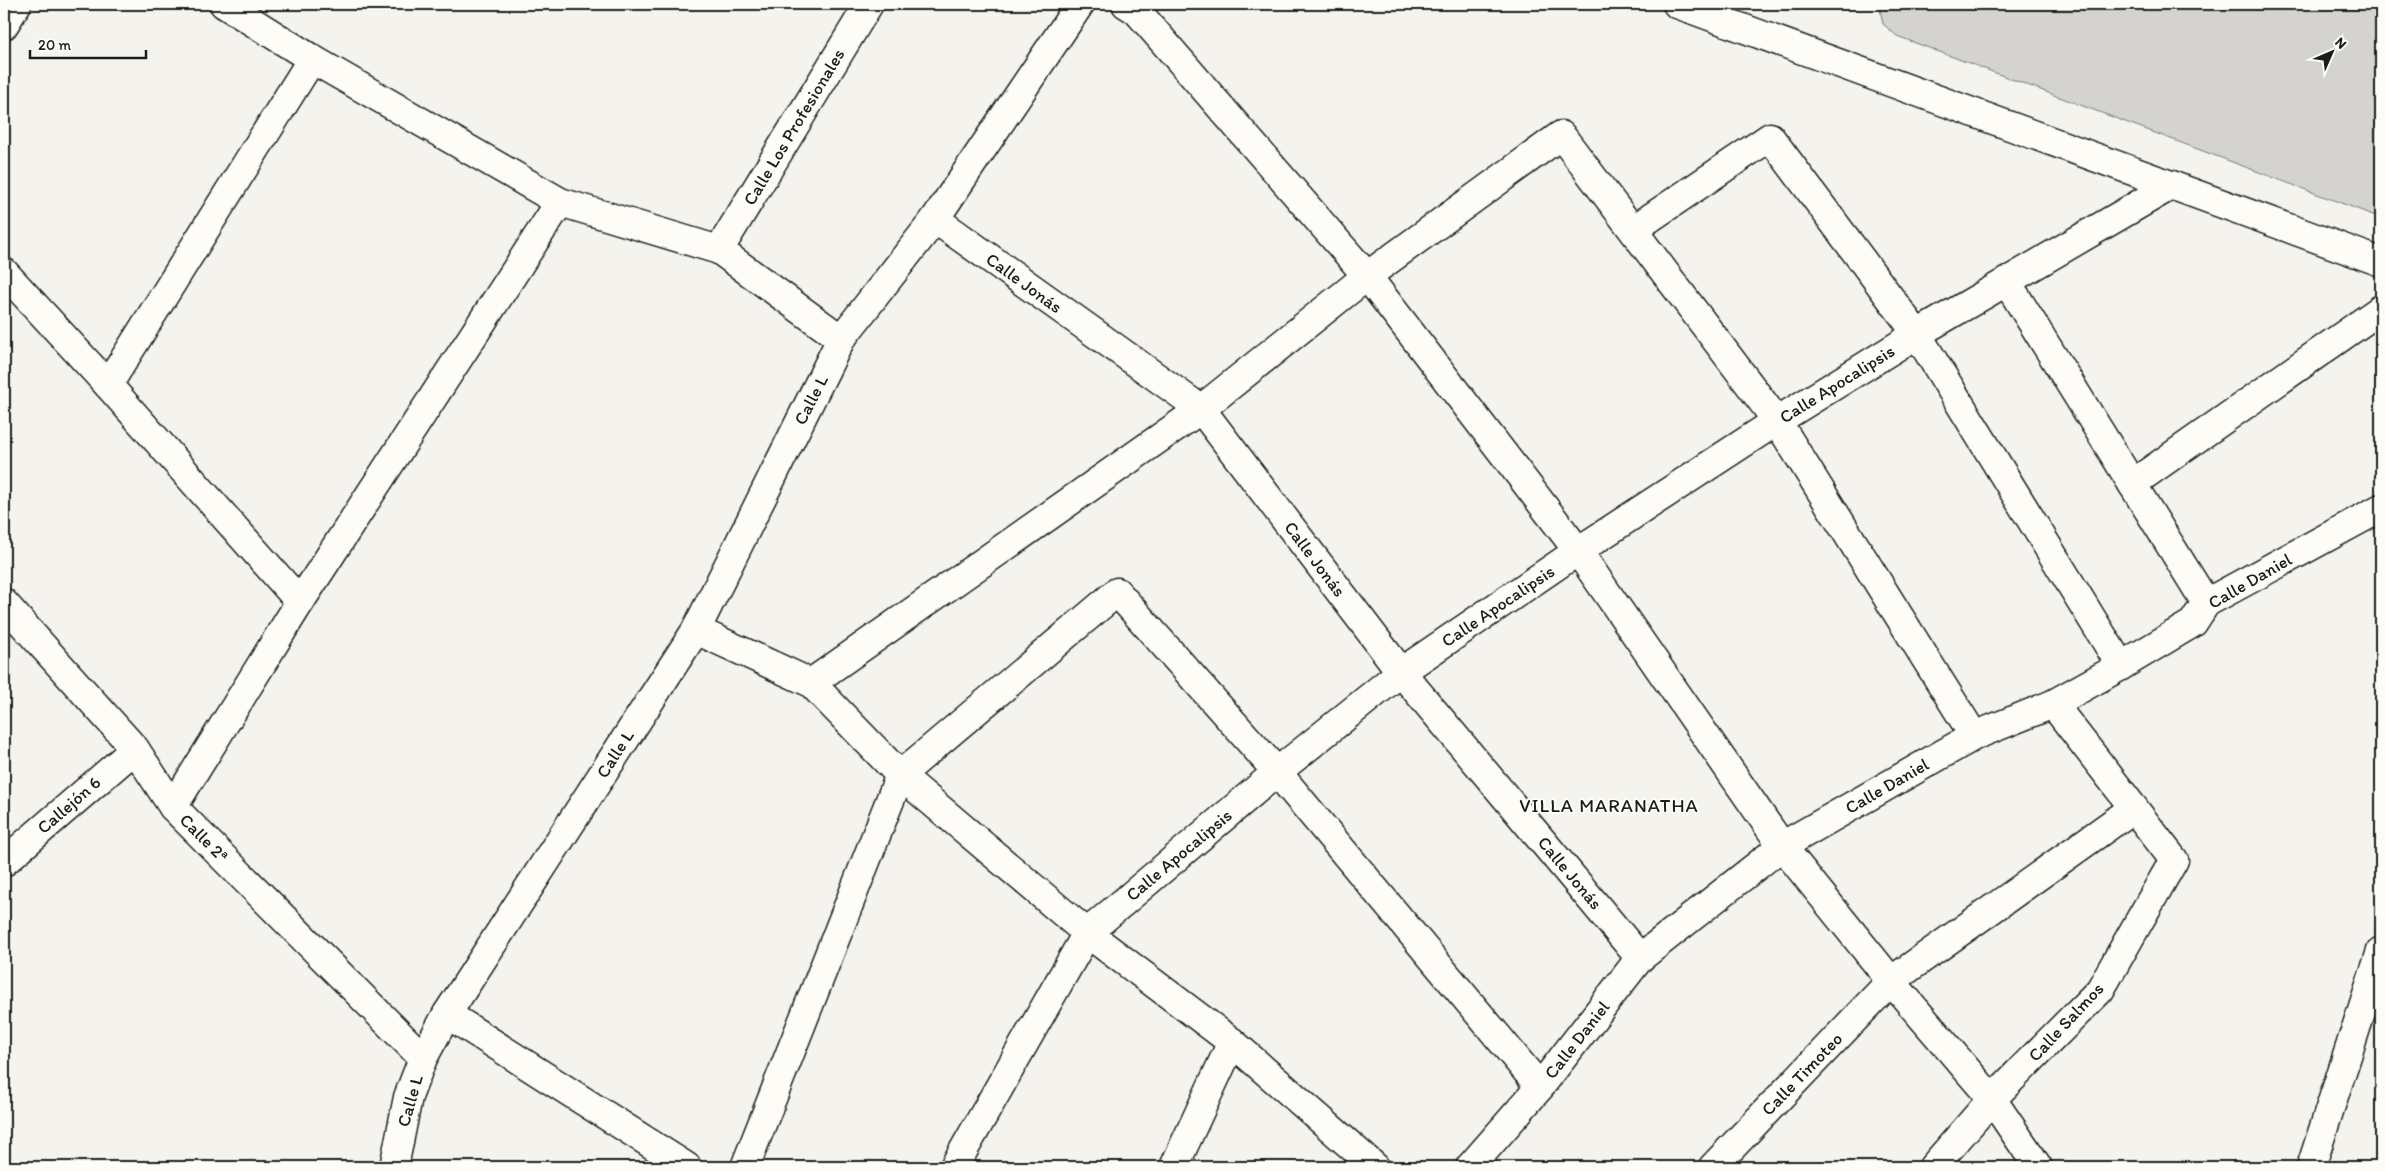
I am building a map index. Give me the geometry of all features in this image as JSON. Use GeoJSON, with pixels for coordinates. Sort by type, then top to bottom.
{"type":"FeatureCollection","features":[{"type":"Feature","properties":{"kind":"street"},"geometry":{"type":"LineString","coordinates":[[4,25],[17,4]]}},
{"type":"Feature","properties":{"kind":"street"},"geometry":{"type":"LineString","coordinates":[[224,4],[312,59],[560,202],[719,250],[841,339]]}},
{"type":"Feature","properties":{"kind":"street","name":"Calle Los Profesionales"},"geometry":{"type":"LineString","coordinates":[[719,250],[869,4]]}},
{"type":"Feature","properties":{"kind":"street","name":"Calle L"},"geometry":{"type":"LineString","coordinates":[[394,1167],[408,1097],[423,1058],[447,1014],[696,630],[841,339],[935,219],[1080,4]]}},
{"type":"Feature","properties":{"kind":"street"},"geometry":{"type":"LineString","coordinates":[[1126,4],[1137,11],[1367,276],[1578,550],[1782,846],[1891,981],[1992,1099],[2038,1167]]}},
{"type":"Feature","properties":{"kind":"street"},"geometry":{"type":"LineString","coordinates":[[1677,4],[2381,262]]}},
{"type":"Feature","properties":{"kind":"street"},"geometry":{"type":"LineString","coordinates":[[108,385],[312,59]]}},
{"type":"Feature","properties":{"kind":"street"},"geometry":{"type":"LineString","coordinates":[[811,683],[1201,409],[1367,276],[1561,135],[1777,421],[1974,736]]}},
{"type":"Feature","properties":{"kind":"street"},"geometry":{"type":"LineString","coordinates":[[1634,230],[1770,137],[1917,334],[2121,666]]}},
{"type":"Feature","properties":{"kind":"street","name":"Calle Apocalipsis"},"geometry":{"type":"LineString","coordinates":[[954,1167],[1087,933],[1277,772],[1401,672],[1578,550],[1777,421],[1917,334],[2172,185]]}},
{"type":"Feature","properties":{"kind":"street"},"geometry":{"type":"LineString","coordinates":[[172,807],[300,602],[560,202]]}},
{"type":"Feature","properties":{"kind":"street","name":"Calle Jonás"},"geometry":{"type":"LineString","coordinates":[[935,219],[1201,409],[1401,672],[1640,958]]}},
{"type":"Feature","properties":{"kind":"street"},"geometry":{"type":"LineString","coordinates":[[4,272],[108,385],[300,602]]}},
{"type":"Feature","properties":{"kind":"street"},"geometry":{"type":"LineString","coordinates":[[2007,282],[2206,603]]}},
{"type":"Feature","properties":{"kind":"street"},"geometry":{"type":"LineString","coordinates":[[2132,484],[2381,309]]}},
{"type":"Feature","properties":{"kind":"street","name":"Calle Daniel"},"geometry":{"type":"LineString","coordinates":[[1470,1167],[1540,1087],[1640,958],[1782,846],[1974,736],[2053,704],[2121,666],[2193,623],[2206,603],[2381,508]]}},
{"type":"Feature","properties":{"kind":"street"},"geometry":{"type":"LineString","coordinates":[[745,1167],[900,775],[1117,592],[1277,772],[1540,1087]]}},
{"type":"Feature","properties":{"kind":"street","name":"Calle 2ª"},"geometry":{"type":"LineString","coordinates":[[4,603],[135,749],[172,807],[423,1058]]}},
{"type":"Feature","properties":{"kind":"street"},"geometry":{"type":"LineString","coordinates":[[696,630],[811,683],[900,775],[1087,933],[1232,1042],[1375,1167]]}},
{"type":"Feature","properties":{"kind":"street"},"geometry":{"type":"LineString","coordinates":[[2053,704],[2134,808]]}},
{"type":"Feature","properties":{"kind":"street","name":"Callejón 6"},"geometry":{"type":"LineString","coordinates":[[4,862],[135,749]]}},
{"type":"Feature","properties":{"kind":"street","name":"Calle Salmos"},"geometry":{"type":"LineString","coordinates":[[1934,1167],[1992,1099],[2100,990],[2174,860],[2134,808]]}},
{"type":"Feature","properties":{"kind":"street","name":"Calle Timoteo"},"geometry":{"type":"LineString","coordinates":[[1713,1167],[1891,981],[2134,808]]}},
{"type":"Feature","properties":{"kind":"street"},"geometry":{"type":"LineString","coordinates":[[2311,1167],[2381,951]]}},
{"type":"Feature","properties":{"kind":"street"},"geometry":{"type":"LineString","coordinates":[[447,1014],[687,1167]]}},
{"type":"Feature","properties":{"kind":"street"},"geometry":{"type":"LineString","coordinates":[[1174,1167],[1232,1042]]}},
{"type":"Feature","properties":{"kind":"shaded area"},"geometry":{"type":"Polygon","coordinates":[[[1879,4],[2381,4],[2381,218],[1897,36],[1883,24],[1879,4]]]}},
{"type":"Feature","properties":{"kind":"district","name":"VILLA MARANATHA"},"geometry":{"type":"Point","coordinates":[1609,805]}}]}
